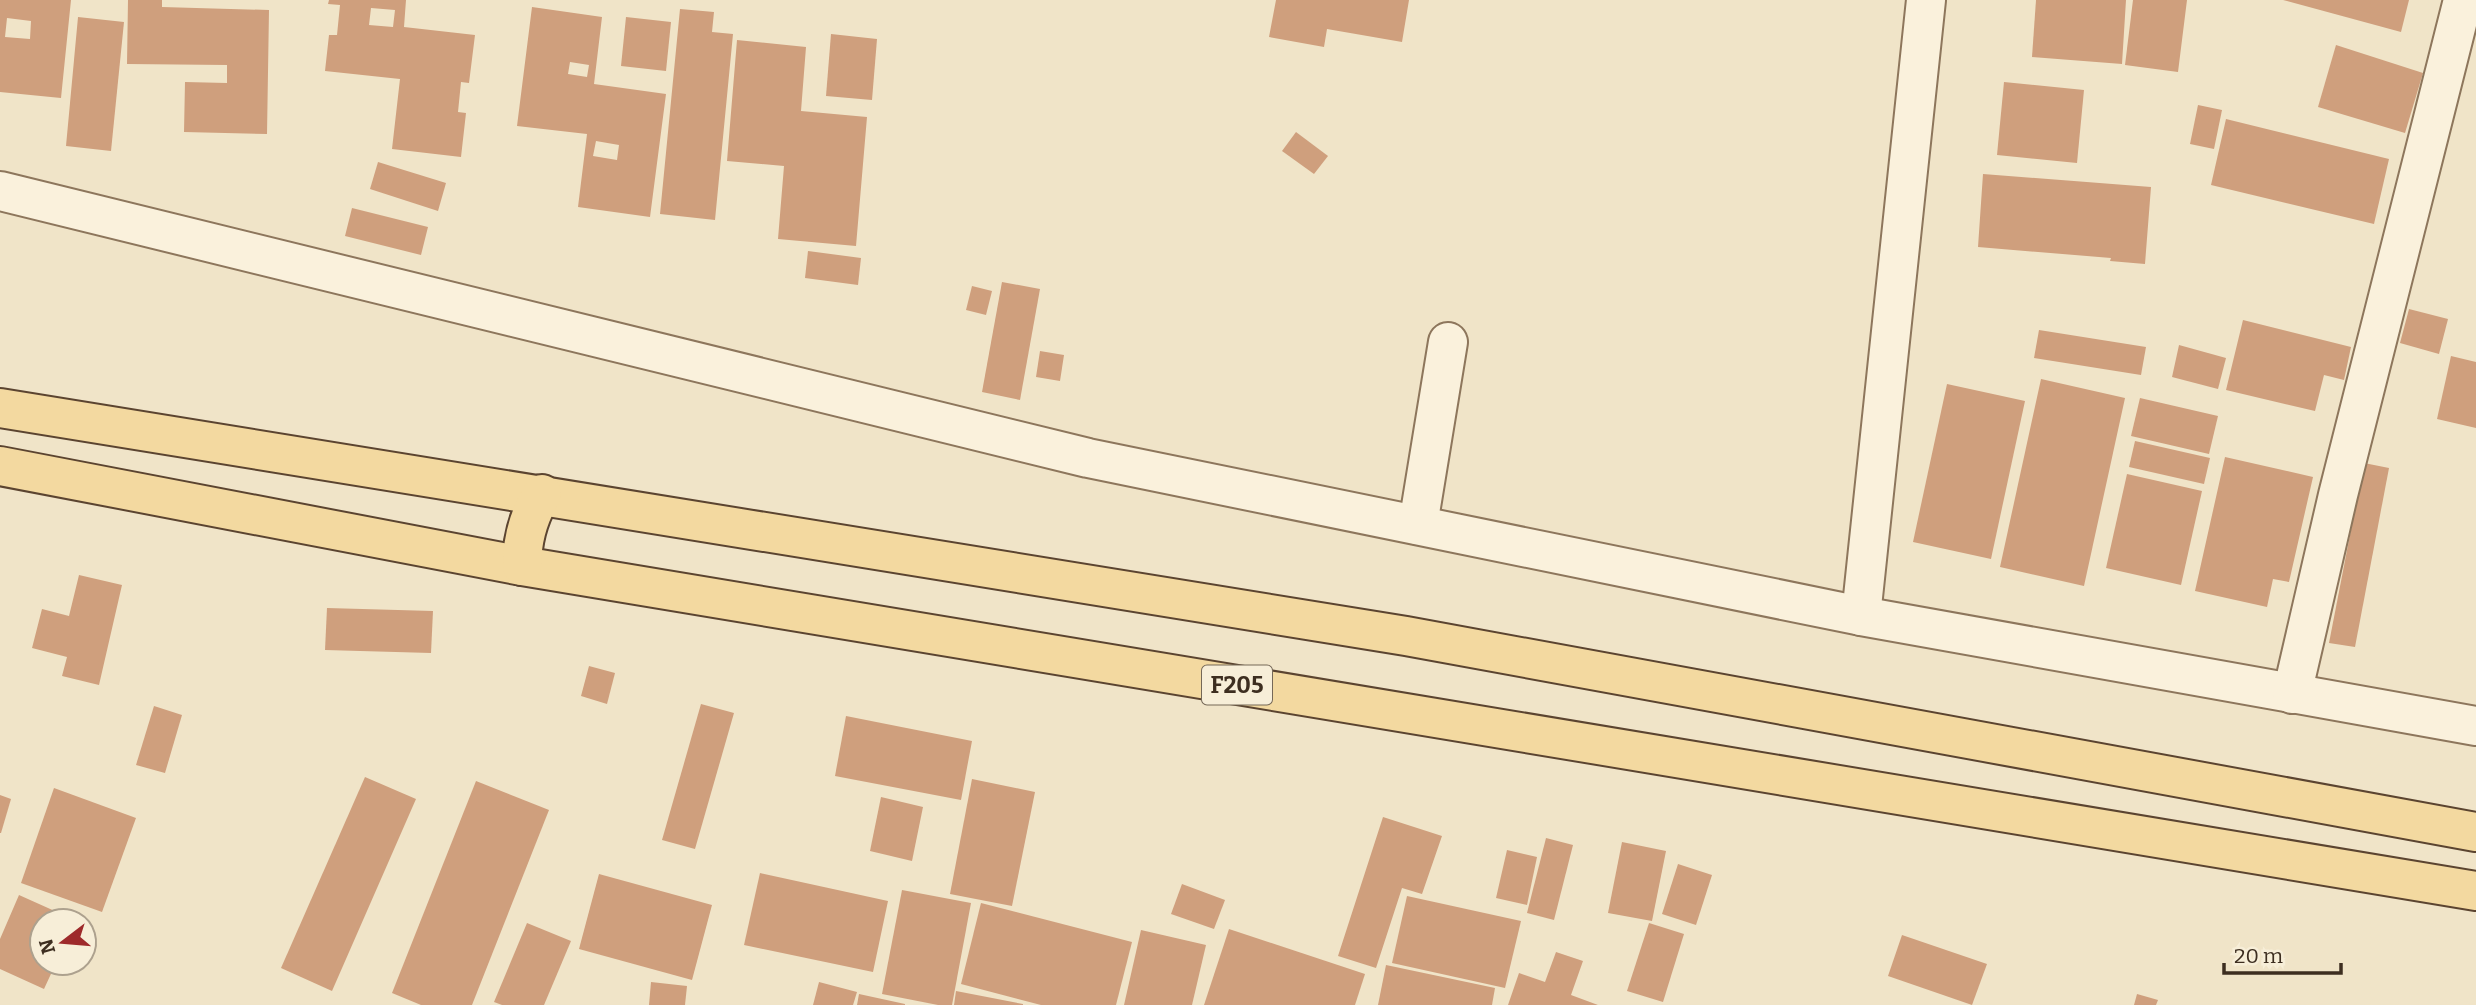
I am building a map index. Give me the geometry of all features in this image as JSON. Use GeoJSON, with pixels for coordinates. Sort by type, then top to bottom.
{"type":"FeatureCollection","features":[{"type":"Feature","properties":{"kind":"main road"},"geometry":{"type":"LineString","coordinates":[[0,408],[1406,636],[2476,832]]}},
{"type":"Feature","properties":{"kind":"main road","name":"F205"},"geometry":{"type":"LineString","coordinates":[[0,466],[522,566],[2476,891]]}},
{"type":"Feature","properties":{"kind":"main road"},"geometry":{"type":"LineString","coordinates":[[522,566],[522,544],[526,528],[542,494]]}},
{"type":"Feature","properties":{"kind":"street"},"geometry":{"type":"LineString","coordinates":[[1861,616],[1926,0]]}},
{"type":"Feature","properties":{"kind":"street"},"geometry":{"type":"LineString","coordinates":[[2292,694],[2337,495],[2463,0]]}},
{"type":"Feature","properties":{"kind":"street"},"geometry":{"type":"LineString","coordinates":[[0,191],[1088,458],[1861,616],[2476,726]]}},
{"type":"Feature","properties":{"kind":"street"},"geometry":{"type":"LineString","coordinates":[[1418,525],[1448,342]]}},
{"type":"Feature","properties":{"kind":"building"},"geometry":{"type":"Polygon","coordinates":[[[0,0],[71,0],[61,98],[0,92],[0,0]],[[7,18],[5,37],[30,39],[31,21],[7,18]]]}},
{"type":"Feature","properties":{"kind":"building"},"geometry":{"type":"Polygon","coordinates":[[[128,0],[162,0],[162,7],[269,10],[267,134],[184,132],[185,82],[227,83],[227,65],[127,64],[128,0]]]}},
{"type":"Feature","properties":{"kind":"building"},"geometry":{"type":"Polygon","coordinates":[[[329,0],[406,0],[404,27],[475,35],[469,83],[461,82],[458,112],[466,113],[461,157],[392,149],[400,79],[325,71],[329,35],[337,35],[340,5],[328,4],[329,0]],[[371,8],[369,25],[393,27],[395,10],[371,8]]]}},
{"type":"Feature","properties":{"kind":"building"},"geometry":{"type":"Polygon","coordinates":[[[1276,0],[1409,0],[1402,42],[1327,29],[1324,47],[1269,37],[1276,0]]]}},
{"type":"Feature","properties":{"kind":"building"},"geometry":{"type":"Polygon","coordinates":[[[2036,0],[2126,0],[2122,64],[2032,57],[2036,0]]]}},
{"type":"Feature","properties":{"kind":"building"},"geometry":{"type":"Polygon","coordinates":[[[2133,0],[2187,0],[2178,72],[2125,65],[2133,0]]]}},
{"type":"Feature","properties":{"kind":"building"},"geometry":{"type":"Polygon","coordinates":[[[2283,0],[2409,0],[2401,32],[2283,0]]]}},
{"type":"Feature","properties":{"kind":"building"},"geometry":{"type":"Polygon","coordinates":[[[532,7],[602,17],[594,84],[666,94],[650,217],[578,207],[587,134],[517,126],[532,7]],[[570,62],[568,74],[587,77],[589,65],[570,62]],[[596,141],[593,156],[617,160],[619,145],[596,141]]]}},
{"type":"Feature","properties":{"kind":"building"},"geometry":{"type":"Polygon","coordinates":[[[680,9],[714,12],[712,32],[733,34],[715,220],[660,214],[680,9]]]}},
{"type":"Feature","properties":{"kind":"building"},"geometry":{"type":"Polygon","coordinates":[[[78,17],[124,22],[111,151],[66,146],[78,17]]]}},
{"type":"Feature","properties":{"kind":"building"},"geometry":{"type":"Polygon","coordinates":[[[626,17],[671,22],[666,71],[621,66],[626,17]]]}},
{"type":"Feature","properties":{"kind":"building"},"geometry":{"type":"Polygon","coordinates":[[[831,34],[877,39],[872,100],[826,96],[831,34]]]}},
{"type":"Feature","properties":{"kind":"building"},"geometry":{"type":"Polygon","coordinates":[[[737,40],[806,47],[801,111],[867,117],[856,246],[778,239],[784,166],[727,161],[737,40]]]}},
{"type":"Feature","properties":{"kind":"building"},"geometry":{"type":"Polygon","coordinates":[[[2336,45],[2423,73],[2405,133],[2318,107],[2336,45]]]}},
{"type":"Feature","properties":{"kind":"building"},"geometry":{"type":"Polygon","coordinates":[[[2004,82],[2084,90],[2077,163],[1997,155],[2004,82]]]}},
{"type":"Feature","properties":{"kind":"building"},"geometry":{"type":"Polygon","coordinates":[[[2198,105],[2222,110],[2214,149],[2190,144],[2198,105]]]}},
{"type":"Feature","properties":{"kind":"building"},"geometry":{"type":"Polygon","coordinates":[[[2226,119],[2389,159],[2374,224],[2211,185],[2226,119]]]}},
{"type":"Feature","properties":{"kind":"building"},"geometry":{"type":"Polygon","coordinates":[[[1296,132],[1328,156],[1314,174],[1282,151],[1296,132]]]}},
{"type":"Feature","properties":{"kind":"building"},"geometry":{"type":"Polygon","coordinates":[[[378,162],[446,183],[438,211],[370,189],[378,162]]]}},
{"type":"Feature","properties":{"kind":"building"},"geometry":{"type":"Polygon","coordinates":[[[1983,174],[2151,187],[2145,264],[2110,261],[2111,258],[1978,247],[1983,174]]]}},
{"type":"Feature","properties":{"kind":"building"},"geometry":{"type":"Polygon","coordinates":[[[352,208],[428,227],[421,255],[345,236],[352,208]]]}},
{"type":"Feature","properties":{"kind":"building"},"geometry":{"type":"Polygon","coordinates":[[[808,251],[861,258],[858,285],[805,278],[808,251]]]}},
{"type":"Feature","properties":{"kind":"building"},"geometry":{"type":"Polygon","coordinates":[[[1002,282],[1040,289],[1020,400],[982,392],[1002,282]]]}},
{"type":"Feature","properties":{"kind":"building"},"geometry":{"type":"Polygon","coordinates":[[[972,286],[992,291],[986,315],[966,310],[972,286]]]}},
{"type":"Feature","properties":{"kind":"building"},"geometry":{"type":"Polygon","coordinates":[[[2409,309],[2448,319],[2439,354],[2400,343],[2409,309]]]}},
{"type":"Feature","properties":{"kind":"building"},"geometry":{"type":"Polygon","coordinates":[[[2243,320],[2351,347],[2344,380],[2324,375],[2315,411],[2226,390],[2243,320]]]}},
{"type":"Feature","properties":{"kind":"building"},"geometry":{"type":"Polygon","coordinates":[[[2039,330],[2146,347],[2141,375],[2034,358],[2039,330]]]}},
{"type":"Feature","properties":{"kind":"building"},"geometry":{"type":"Polygon","coordinates":[[[2179,345],[2226,358],[2218,389],[2172,377],[2179,345]]]}},
{"type":"Feature","properties":{"kind":"building"},"geometry":{"type":"Polygon","coordinates":[[[1040,351],[1064,355],[1060,381],[1036,377],[1040,351]]]}},
{"type":"Feature","properties":{"kind":"building"},"geometry":{"type":"Polygon","coordinates":[[[2451,356],[2476,362],[2476,428],[2437,419],[2451,356]]]}},
{"type":"Feature","properties":{"kind":"building"},"geometry":{"type":"Polygon","coordinates":[[[2041,379],[2125,398],[2084,586],[2000,567],[2041,379]]]}},
{"type":"Feature","properties":{"kind":"building"},"geometry":{"type":"Polygon","coordinates":[[[1947,384],[2025,401],[1991,559],[1913,542],[1947,384]]]}},
{"type":"Feature","properties":{"kind":"building"},"geometry":{"type":"Polygon","coordinates":[[[2140,398],[2218,416],[2209,454],[2131,436],[2140,398]]]}},
{"type":"Feature","properties":{"kind":"building"},"geometry":{"type":"Polygon","coordinates":[[[2135,441],[2210,458],[2204,484],[2129,467],[2135,441]]]}},
{"type":"Feature","properties":{"kind":"building"},"geometry":{"type":"Polygon","coordinates":[[[2225,457],[2313,477],[2289,582],[2273,579],[2267,607],[2195,591],[2225,457]]]}},
{"type":"Feature","properties":{"kind":"building"},"geometry":{"type":"Polygon","coordinates":[[[2364,463],[2389,468],[2355,647],[2329,643],[2364,463]]]}},
{"type":"Feature","properties":{"kind":"building"},"geometry":{"type":"Polygon","coordinates":[[[2127,474],[2202,491],[2181,585],[2106,568],[2127,474]]]}},
{"type":"Feature","properties":{"kind":"building"},"geometry":{"type":"Polygon","coordinates":[[[79,575],[122,585],[99,685],[62,676],[67,657],[32,648],[42,609],[69,616],[79,575]]]}},
{"type":"Feature","properties":{"kind":"building"},"geometry":{"type":"Polygon","coordinates":[[[327,608],[433,611],[431,653],[325,650],[327,608]]]}},
{"type":"Feature","properties":{"kind":"building"},"geometry":{"type":"Polygon","coordinates":[[[589,666],[615,673],[607,704],[581,696],[589,666]]]}},
{"type":"Feature","properties":{"kind":"building"},"geometry":{"type":"Polygon","coordinates":[[[701,704],[734,713],[695,849],[662,840],[701,704]]]}},
{"type":"Feature","properties":{"kind":"building"},"geometry":{"type":"Polygon","coordinates":[[[154,706],[182,715],[165,773],[136,765],[154,706]]]}},
{"type":"Feature","properties":{"kind":"building"},"geometry":{"type":"Polygon","coordinates":[[[846,716],[972,741],[961,800],[835,776],[846,716]]]}},
{"type":"Feature","properties":{"kind":"building"},"geometry":{"type":"Polygon","coordinates":[[[365,777],[416,799],[332,991],[281,968],[365,777]]]}},
{"type":"Feature","properties":{"kind":"building"},"geometry":{"type":"Polygon","coordinates":[[[972,779],[1035,792],[1012,906],[950,894],[972,779]]]}},
{"type":"Feature","properties":{"kind":"building"},"geometry":{"type":"Polygon","coordinates":[[[476,781],[549,810],[472,1005],[421,1005],[392,993],[476,781]]]}},
{"type":"Feature","properties":{"kind":"building"},"geometry":{"type":"Polygon","coordinates":[[[54,788],[136,818],[102,912],[98,911],[98,907],[88,907],[21,883],[54,788]]]}},
{"type":"Feature","properties":{"kind":"building"},"geometry":{"type":"Polygon","coordinates":[[[0,795],[11,799],[1,833],[0,833],[0,795]]]}},
{"type":"Feature","properties":{"kind":"building"},"geometry":{"type":"Polygon","coordinates":[[[881,797],[923,807],[912,861],[870,851],[881,797]]]}},
{"type":"Feature","properties":{"kind":"building"},"geometry":{"type":"Polygon","coordinates":[[[1383,817],[1442,836],[1422,894],[1402,888],[1376,968],[1338,956],[1383,817]]]}},
{"type":"Feature","properties":{"kind":"building"},"geometry":{"type":"Polygon","coordinates":[[[1546,838],[1573,845],[1554,920],[1527,913],[1546,838]]]}},
{"type":"Feature","properties":{"kind":"building"},"geometry":{"type":"Polygon","coordinates":[[[1622,842],[1666,851],[1652,921],[1608,913],[1622,842]]]}},
{"type":"Feature","properties":{"kind":"building"},"geometry":{"type":"Polygon","coordinates":[[[1507,850],[1537,857],[1527,905],[1496,898],[1507,850]]]}},
{"type":"Feature","properties":{"kind":"building"},"geometry":{"type":"Polygon","coordinates":[[[1678,864],[1712,875],[1696,925],[1662,914],[1678,864]]]}},
{"type":"Feature","properties":{"kind":"building"},"geometry":{"type":"Polygon","coordinates":[[[760,873],[888,901],[873,972],[744,945],[760,873]]]}},
{"type":"Feature","properties":{"kind":"building"},"geometry":{"type":"Polygon","coordinates":[[[599,874],[712,905],[692,980],[579,949],[599,874]]]}},
{"type":"Feature","properties":{"kind":"building"},"geometry":{"type":"Polygon","coordinates":[[[1182,884],[1225,900],[1214,929],[1171,914],[1182,884]]]}},
{"type":"Feature","properties":{"kind":"building"},"geometry":{"type":"Polygon","coordinates":[[[902,890],[971,903],[952,1005],[938,1005],[882,994],[902,890]]]}},
{"type":"Feature","properties":{"kind":"building"},"geometry":{"type":"Polygon","coordinates":[[[19,895],[46,907],[28,907],[28,977],[50,977],[44,989],[0,969],[0,939],[19,895]]]}},
{"type":"Feature","properties":{"kind":"building"},"geometry":{"type":"Polygon","coordinates":[[[1407,896],[1521,921],[1505,988],[1392,963],[1407,896]]]}},
{"type":"Feature","properties":{"kind":"building"},"geometry":{"type":"Polygon","coordinates":[[[981,903],[1132,942],[1116,1005],[1041,1005],[961,984],[981,903]]]}},
{"type":"Feature","properties":{"kind":"building"},"geometry":{"type":"Polygon","coordinates":[[[527,923],[571,941],[544,1005],[502,1005],[494,1002],[527,923]]]}},
{"type":"Feature","properties":{"kind":"building"},"geometry":{"type":"Polygon","coordinates":[[[1649,923],[1684,934],[1663,1002],[1627,991],[1649,923]]]}},
{"type":"Feature","properties":{"kind":"building"},"geometry":{"type":"Polygon","coordinates":[[[1229,929],[1365,974],[1355,1005],[1204,1005],[1229,929]]]}},
{"type":"Feature","properties":{"kind":"building"},"geometry":{"type":"Polygon","coordinates":[[[1141,930],[1206,945],[1192,1005],[1124,1005],[1141,930]]]}},
{"type":"Feature","properties":{"kind":"building"},"geometry":{"type":"Polygon","coordinates":[[[1902,935],[1987,964],[1972,1005],[1888,976],[1902,935]]]}},
{"type":"Feature","properties":{"kind":"building"},"geometry":{"type":"Polygon","coordinates":[[[1556,952],[1583,961],[1571,995],[1598,1005],[1508,1005],[1519,973],[1545,982],[1556,952]]]}},
{"type":"Feature","properties":{"kind":"building"},"geometry":{"type":"Polygon","coordinates":[[[1386,965],[1495,988],[1492,1005],[1378,1005],[1386,965]]]}},
{"type":"Feature","properties":{"kind":"building"},"geometry":{"type":"Polygon","coordinates":[[[651,982],[687,986],[685,1005],[649,1005],[651,982]]]}},
{"type":"Feature","properties":{"kind":"building"},"geometry":{"type":"Polygon","coordinates":[[[819,982],[857,992],[853,1005],[813,1005],[819,982]]]}},
{"type":"Feature","properties":{"kind":"building"},"geometry":{"type":"Polygon","coordinates":[[[956,991],[1023,1004],[1023,1005],[954,1005],[956,991]]]}},
{"type":"Feature","properties":{"kind":"building"},"geometry":{"type":"Polygon","coordinates":[[[859,994],[905,1004],[905,1005],[857,1005],[859,994]]]}},
{"type":"Feature","properties":{"kind":"building"},"geometry":{"type":"Polygon","coordinates":[[[2137,994],[2158,1000],[2156,1005],[2134,1005],[2137,994]]]}}]}
